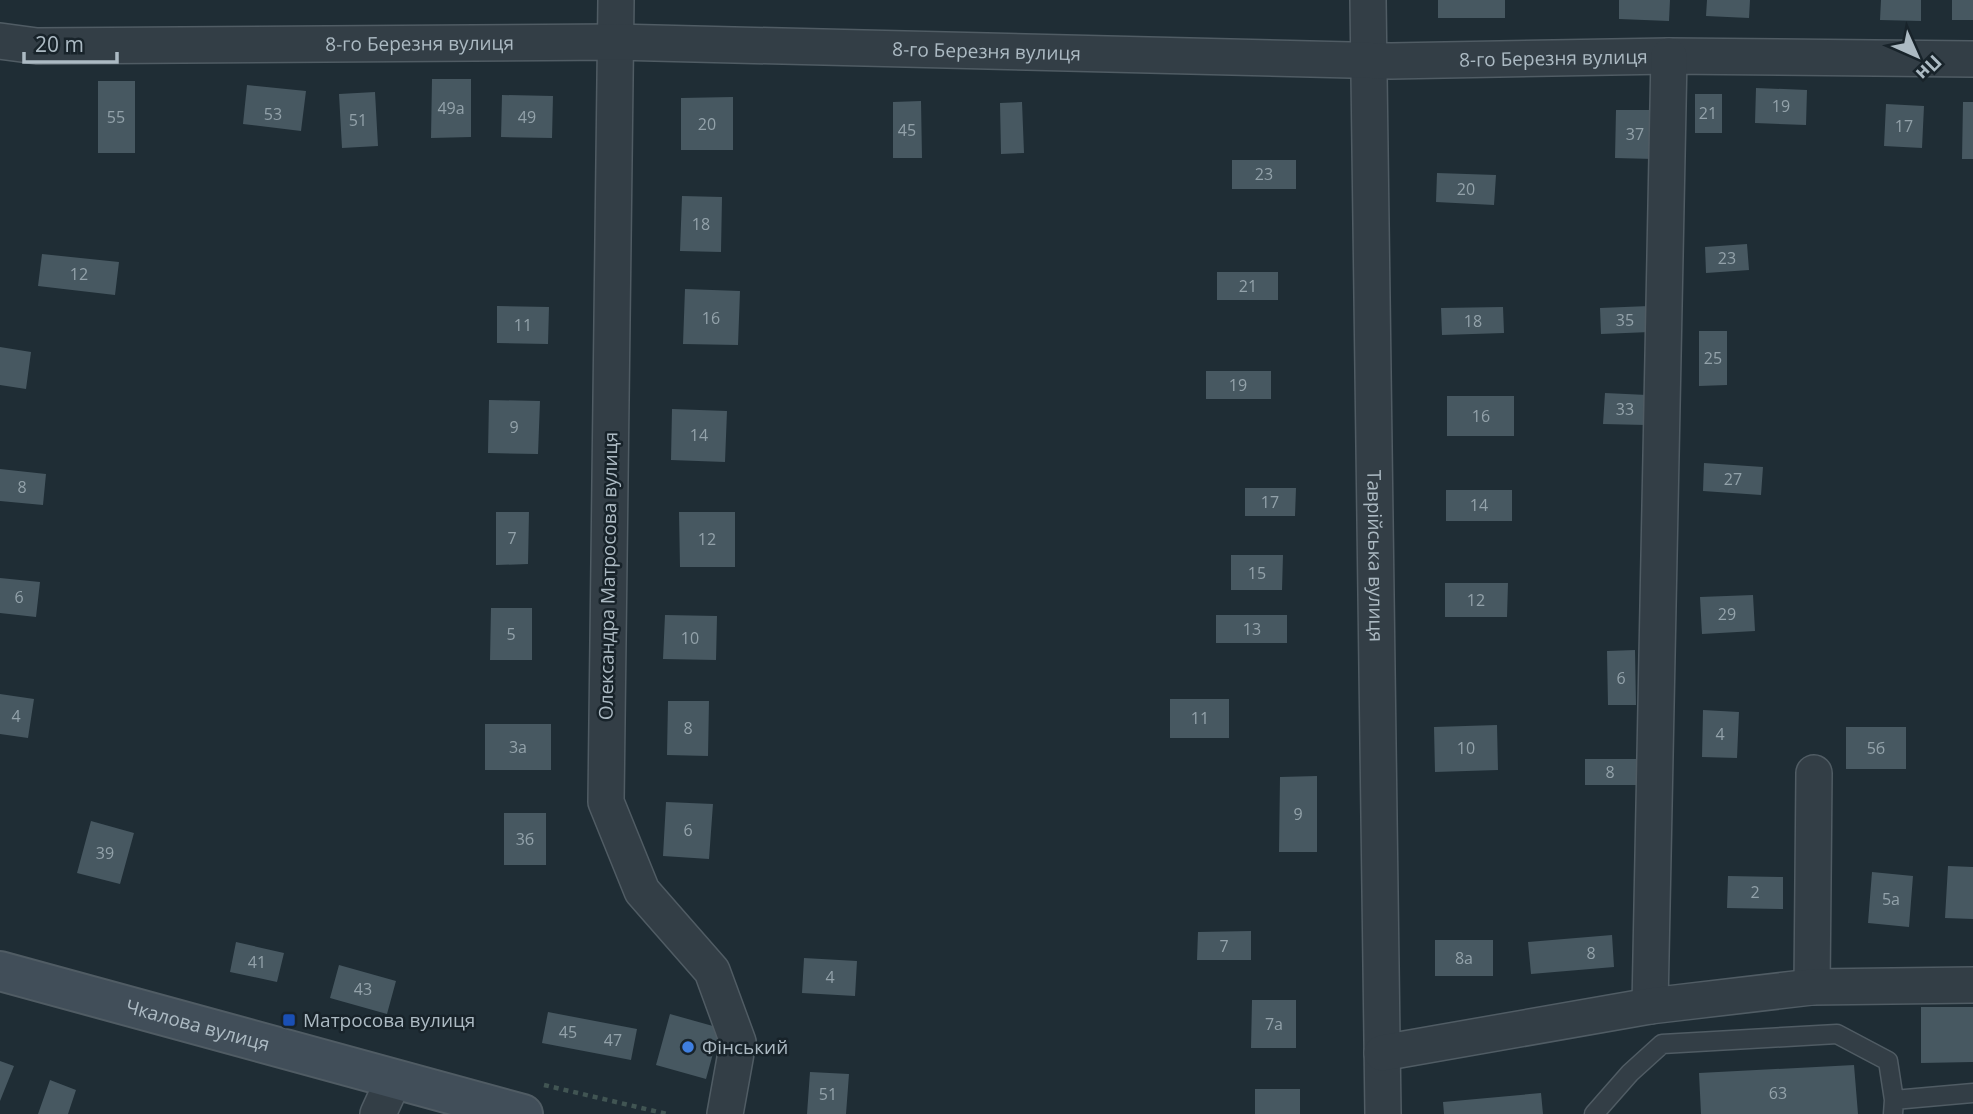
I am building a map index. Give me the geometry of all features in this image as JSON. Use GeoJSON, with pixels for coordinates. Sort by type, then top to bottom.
{"type":"FeatureCollection","features":[{"type":"Feature","properties":{"kind":"main road","name":"Чкалова вулиця"},"geometry":{"type":"LineString","coordinates":[[0,971],[523,1114]]}},
{"type":"Feature","properties":{"kind":"street","name":"Олександра Матросова вулиця"},"geometry":{"type":"LineString","coordinates":[[616,0],[606,802],[642,891],[712,971],[738,1042],[725,1114]]}},
{"type":"Feature","properties":{"kind":"street","name":"Таврійська вулиця"},"geometry":{"type":"LineString","coordinates":[[1368,0],[1383,1114]]}},
{"type":"Feature","properties":{"kind":"street","name":"8-го Березня вулиця"},"geometry":{"type":"LineString","coordinates":[[0,41],[37,46],[615,42],[1368,61],[1670,56],[1973,59]]}},
{"type":"Feature","properties":{"kind":"street"},"geometry":{"type":"LineString","coordinates":[[1650,1006],[1670,56]]}},
{"type":"Feature","properties":{"kind":"street"},"geometry":{"type":"LineString","coordinates":[[1812,987],[1814,773]]}},
{"type":"Feature","properties":{"kind":"street"},"geometry":{"type":"LineString","coordinates":[[1382,1054],[1650,1006],[1812,987],[1973,985]]}},
{"type":"Feature","properties":{"kind":"street"},"geometry":{"type":"LineString","coordinates":[[378,1114],[394,1079]]}},
{"type":"Feature","properties":{"kind":"lane"},"geometry":{"type":"LineString","coordinates":[[1594,1114],[1630,1073],[1662,1044],[1837,1034],[1888,1061],[1894,1107],[1973,1093]]}},
{"type":"Feature","properties":{"kind":"building"},"geometry":{"type":"Polygon","coordinates":[[[1438,0],[1505,0],[1505,18],[1438,18],[1438,0]]]}},
{"type":"Feature","properties":{"kind":"building"},"geometry":{"type":"Polygon","coordinates":[[[1619,0],[1670,0],[1669,21],[1619,19],[1619,0]]]}},
{"type":"Feature","properties":{"kind":"building"},"geometry":{"type":"Polygon","coordinates":[[[1707,0],[1750,0],[1749,18],[1706,16],[1707,0]]]}},
{"type":"Feature","properties":{"kind":"building"},"geometry":{"type":"Polygon","coordinates":[[[1881,0],[1921,0],[1921,21],[1880,20],[1881,0]]]}},
{"type":"Feature","properties":{"kind":"building"},"geometry":{"type":"Polygon","coordinates":[[[1952,0],[1973,0],[1973,20],[1952,20],[1952,0]]]}},
{"type":"Feature","properties":{"kind":"building"},"geometry":{"type":"Polygon","coordinates":[[[432,79],[471,79],[471,137],[431,138],[432,79]]]}},
{"type":"Feature","properties":{"kind":"building"},"geometry":{"type":"Polygon","coordinates":[[[98,81],[135,81],[135,153],[98,153],[98,81]]]}},
{"type":"Feature","properties":{"kind":"building"},"geometry":{"type":"Polygon","coordinates":[[[247,85],[306,91],[301,131],[243,124],[247,85]]]}},
{"type":"Feature","properties":{"kind":"building"},"geometry":{"type":"Polygon","coordinates":[[[1756,88],[1807,90],[1806,125],[1755,123],[1756,88]]]}},
{"type":"Feature","properties":{"kind":"building"},"geometry":{"type":"Polygon","coordinates":[[[375,92],[378,146],[342,148],[339,94],[375,92]]]}},
{"type":"Feature","properties":{"kind":"building"},"geometry":{"type":"Polygon","coordinates":[[[1695,94],[1722,94],[1722,133],[1695,133],[1695,94]]]}},
{"type":"Feature","properties":{"kind":"building"},"geometry":{"type":"Polygon","coordinates":[[[502,95],[553,96],[552,138],[501,137],[502,95]]]}},
{"type":"Feature","properties":{"kind":"building"},"geometry":{"type":"Polygon","coordinates":[[[733,97],[733,150],[681,150],[681,98],[733,97]]]}},
{"type":"Feature","properties":{"kind":"building"},"geometry":{"type":"Polygon","coordinates":[[[921,101],[922,158],[893,158],[893,102],[921,101]]]}},
{"type":"Feature","properties":{"kind":"building"},"geometry":{"type":"Polygon","coordinates":[[[1022,102],[1024,153],[1001,154],[1000,103],[1022,102]]]}},
{"type":"Feature","properties":{"kind":"building"},"geometry":{"type":"Polygon","coordinates":[[[1963,102],[1973,102],[1973,159],[1962,159],[1963,102]]]}},
{"type":"Feature","properties":{"kind":"building"},"geometry":{"type":"Polygon","coordinates":[[[1886,104],[1924,106],[1922,148],[1884,146],[1886,104]]]}},
{"type":"Feature","properties":{"kind":"building"},"geometry":{"type":"Polygon","coordinates":[[[1616,110],[1654,110],[1654,159],[1615,158],[1616,110]]]}},
{"type":"Feature","properties":{"kind":"building"},"geometry":{"type":"Polygon","coordinates":[[[1232,160],[1296,160],[1296,189],[1232,189],[1232,160]]]}},
{"type":"Feature","properties":{"kind":"building"},"geometry":{"type":"Polygon","coordinates":[[[1437,173],[1496,175],[1494,205],[1436,202],[1437,173]]]}},
{"type":"Feature","properties":{"kind":"building"},"geometry":{"type":"Polygon","coordinates":[[[682,196],[722,197],[721,252],[680,251],[682,196]]]}},
{"type":"Feature","properties":{"kind":"building"},"geometry":{"type":"Polygon","coordinates":[[[1747,244],[1749,270],[1706,273],[1705,247],[1747,244]]]}},
{"type":"Feature","properties":{"kind":"building"},"geometry":{"type":"Polygon","coordinates":[[[42,254],[119,262],[115,295],[38,286],[42,254]]]}},
{"type":"Feature","properties":{"kind":"building"},"geometry":{"type":"Polygon","coordinates":[[[1217,272],[1278,272],[1278,300],[1217,300],[1217,272]]]}},
{"type":"Feature","properties":{"kind":"building"},"geometry":{"type":"Polygon","coordinates":[[[685,289],[740,291],[738,345],[683,344],[685,289]]]}},
{"type":"Feature","properties":{"kind":"building"},"geometry":{"type":"Polygon","coordinates":[[[497,306],[549,307],[548,344],[497,343],[497,306]]]}},
{"type":"Feature","properties":{"kind":"building"},"geometry":{"type":"Polygon","coordinates":[[[1649,306],[1650,332],[1601,334],[1600,308],[1649,306]]]}},
{"type":"Feature","properties":{"kind":"building"},"geometry":{"type":"Polygon","coordinates":[[[1503,307],[1504,333],[1442,335],[1441,308],[1503,307]]]}},
{"type":"Feature","properties":{"kind":"building"},"geometry":{"type":"Polygon","coordinates":[[[1699,331],[1727,331],[1727,385],[1699,386],[1699,331]]]}},
{"type":"Feature","properties":{"kind":"building"},"geometry":{"type":"Polygon","coordinates":[[[0,347],[31,352],[26,389],[0,385],[0,347]]]}},
{"type":"Feature","properties":{"kind":"building"},"geometry":{"type":"Polygon","coordinates":[[[1206,371],[1271,371],[1271,399],[1206,399],[1206,371]]]}},
{"type":"Feature","properties":{"kind":"building"},"geometry":{"type":"Polygon","coordinates":[[[1605,393],[1647,395],[1646,425],[1603,424],[1605,393]]]}},
{"type":"Feature","properties":{"kind":"building"},"geometry":{"type":"Polygon","coordinates":[[[1447,396],[1514,396],[1514,436],[1447,436],[1447,396]]]}},
{"type":"Feature","properties":{"kind":"building"},"geometry":{"type":"Polygon","coordinates":[[[489,400],[540,401],[538,454],[488,453],[489,400]]]}},
{"type":"Feature","properties":{"kind":"building"},"geometry":{"type":"Polygon","coordinates":[[[672,409],[727,411],[725,462],[671,460],[672,409]]]}},
{"type":"Feature","properties":{"kind":"building"},"geometry":{"type":"Polygon","coordinates":[[[1704,463],[1763,467],[1761,495],[1703,491],[1704,463]]]}},
{"type":"Feature","properties":{"kind":"building"},"geometry":{"type":"Polygon","coordinates":[[[0,469],[46,474],[43,505],[0,501],[0,469]]]}},
{"type":"Feature","properties":{"kind":"building"},"geometry":{"type":"Polygon","coordinates":[[[1245,488],[1296,488],[1295,516],[1245,516],[1245,488]]]}},
{"type":"Feature","properties":{"kind":"building"},"geometry":{"type":"Polygon","coordinates":[[[1446,490],[1512,490],[1512,521],[1446,521],[1446,490]]]}},
{"type":"Feature","properties":{"kind":"building"},"geometry":{"type":"Polygon","coordinates":[[[496,512],[529,512],[528,564],[496,565],[496,512]]]}},
{"type":"Feature","properties":{"kind":"building"},"geometry":{"type":"Polygon","coordinates":[[[679,512],[735,512],[735,567],[680,567],[679,512]]]}},
{"type":"Feature","properties":{"kind":"building"},"geometry":{"type":"Polygon","coordinates":[[[1231,555],[1283,555],[1282,590],[1231,590],[1231,555]]]}},
{"type":"Feature","properties":{"kind":"building"},"geometry":{"type":"Polygon","coordinates":[[[0,578],[40,582],[36,617],[0,613],[0,578]]]}},
{"type":"Feature","properties":{"kind":"building"},"geometry":{"type":"Polygon","coordinates":[[[1445,583],[1508,583],[1507,617],[1445,617],[1445,583]]]}},
{"type":"Feature","properties":{"kind":"building"},"geometry":{"type":"Polygon","coordinates":[[[1753,595],[1755,631],[1702,634],[1700,597],[1753,595]]]}},
{"type":"Feature","properties":{"kind":"building"},"geometry":{"type":"Polygon","coordinates":[[[491,608],[532,608],[532,660],[490,660],[491,608]]]}},
{"type":"Feature","properties":{"kind":"building"},"geometry":{"type":"Polygon","coordinates":[[[665,615],[717,616],[716,660],[663,659],[665,615]]]}},
{"type":"Feature","properties":{"kind":"building"},"geometry":{"type":"Polygon","coordinates":[[[1216,615],[1287,615],[1287,643],[1216,643],[1216,615]]]}},
{"type":"Feature","properties":{"kind":"building"},"geometry":{"type":"Polygon","coordinates":[[[1635,650],[1636,705],[1608,705],[1607,651],[1635,650]]]}},
{"type":"Feature","properties":{"kind":"building"},"geometry":{"type":"Polygon","coordinates":[[[0,694],[34,699],[28,738],[0,734],[0,694]]]}},
{"type":"Feature","properties":{"kind":"building"},"geometry":{"type":"Polygon","coordinates":[[[1170,699],[1229,699],[1229,738],[1170,738],[1170,699]]]}},
{"type":"Feature","properties":{"kind":"building"},"geometry":{"type":"Polygon","coordinates":[[[668,701],[709,701],[708,756],[667,755],[668,701]]]}},
{"type":"Feature","properties":{"kind":"building"},"geometry":{"type":"Polygon","coordinates":[[[1703,710],[1739,712],[1737,758],[1702,757],[1703,710]]]}},
{"type":"Feature","properties":{"kind":"building"},"geometry":{"type":"Polygon","coordinates":[[[485,724],[551,724],[551,770],[485,770],[485,724]]]}},
{"type":"Feature","properties":{"kind":"building"},"geometry":{"type":"Polygon","coordinates":[[[1497,725],[1498,770],[1435,772],[1434,727],[1497,725]]]}},
{"type":"Feature","properties":{"kind":"building"},"geometry":{"type":"Polygon","coordinates":[[[1846,727],[1906,727],[1906,769],[1846,769],[1846,727]]]}},
{"type":"Feature","properties":{"kind":"building"},"geometry":{"type":"Polygon","coordinates":[[[1585,759],[1636,759],[1636,785],[1585,785],[1585,759]]]}},
{"type":"Feature","properties":{"kind":"building"},"geometry":{"type":"Polygon","coordinates":[[[1317,776],[1317,852],[1279,852],[1280,777],[1317,776]]]}},
{"type":"Feature","properties":{"kind":"building"},"geometry":{"type":"Polygon","coordinates":[[[666,802],[713,804],[709,859],[663,856],[666,802]]]}},
{"type":"Feature","properties":{"kind":"building"},"geometry":{"type":"Polygon","coordinates":[[[504,813],[546,813],[546,865],[504,865],[504,813]]]}},
{"type":"Feature","properties":{"kind":"building"},"geometry":{"type":"Polygon","coordinates":[[[91,821],[134,833],[120,884],[77,873],[91,821]]]}},
{"type":"Feature","properties":{"kind":"building"},"geometry":{"type":"Polygon","coordinates":[[[1948,866],[1973,867],[1973,919],[1945,918],[1948,866]]]}},
{"type":"Feature","properties":{"kind":"building"},"geometry":{"type":"Polygon","coordinates":[[[1872,872],[1913,876],[1909,927],[1868,923],[1872,872]]]}},
{"type":"Feature","properties":{"kind":"building"},"geometry":{"type":"Polygon","coordinates":[[[1728,876],[1783,877],[1783,909],[1727,908],[1728,876]]]}},
{"type":"Feature","properties":{"kind":"building"},"geometry":{"type":"Polygon","coordinates":[[[1251,931],[1251,960],[1197,960],[1198,932],[1251,931]]]}},
{"type":"Feature","properties":{"kind":"building"},"geometry":{"type":"Polygon","coordinates":[[[1612,935],[1614,967],[1531,974],[1528,942],[1612,935]]]}},
{"type":"Feature","properties":{"kind":"building"},"geometry":{"type":"Polygon","coordinates":[[[1435,940],[1493,940],[1493,976],[1435,976],[1435,940]]]}},
{"type":"Feature","properties":{"kind":"building"},"geometry":{"type":"Polygon","coordinates":[[[236,942],[284,953],[277,982],[230,972],[236,942]]]}},
{"type":"Feature","properties":{"kind":"building"},"geometry":{"type":"Polygon","coordinates":[[[804,958],[857,961],[855,996],[802,993],[804,958]]]}},
{"type":"Feature","properties":{"kind":"building"},"geometry":{"type":"Polygon","coordinates":[[[339,965],[396,981],[387,1014],[330,998],[339,965]]]}},
{"type":"Feature","properties":{"kind":"building"},"geometry":{"type":"Polygon","coordinates":[[[1252,1000],[1296,1000],[1296,1048],[1251,1048],[1252,1000]]]}},
{"type":"Feature","properties":{"kind":"building"},"geometry":{"type":"Polygon","coordinates":[[[1921,1007],[1973,1007],[1973,1062],[1921,1063],[1921,1007]]]}},
{"type":"Feature","properties":{"kind":"building"},"geometry":{"type":"Polygon","coordinates":[[[548,1012],[637,1029],[631,1060],[542,1043],[548,1012]]]}},
{"type":"Feature","properties":{"kind":"building","name":"Фінський"},"geometry":{"type":"Polygon","coordinates":[[[670,1014],[720,1028],[706,1079],[656,1065],[670,1014]]]}},
{"type":"Feature","properties":{"kind":"building"},"geometry":{"type":"Polygon","coordinates":[[[0,1061],[14,1066],[0,1101],[0,1061]]]}},
{"type":"Feature","properties":{"kind":"building"},"geometry":{"type":"Polygon","coordinates":[[[1854,1065],[1858,1114],[1701,1114],[1699,1073],[1854,1065]]]}},
{"type":"Feature","properties":{"kind":"building"},"geometry":{"type":"Polygon","coordinates":[[[810,1072],[849,1074],[846,1114],[807,1114],[810,1072]]]}},
{"type":"Feature","properties":{"kind":"building"},"geometry":{"type":"Polygon","coordinates":[[[50,1080],[76,1090],[68,1114],[38,1114],[50,1080]]]}},
{"type":"Feature","properties":{"kind":"building"},"geometry":{"type":"Polygon","coordinates":[[[1255,1089],[1300,1089],[1300,1114],[1255,1114],[1255,1089]]]}},
{"type":"Feature","properties":{"kind":"building"},"geometry":{"type":"Polygon","coordinates":[[[1541,1093],[1543,1114],[1444,1114],[1443,1102],[1541,1093]]]}},
{"type":"Feature","properties":{"kind":"place","name":"Матросова вулиця"},"geometry":{"type":"Point","coordinates":[289,1020]}},
{"type":"Feature","properties":{"kind":"place","name":"Фінський"},"geometry":{"type":"Point","coordinates":[688,1047]}}]}
